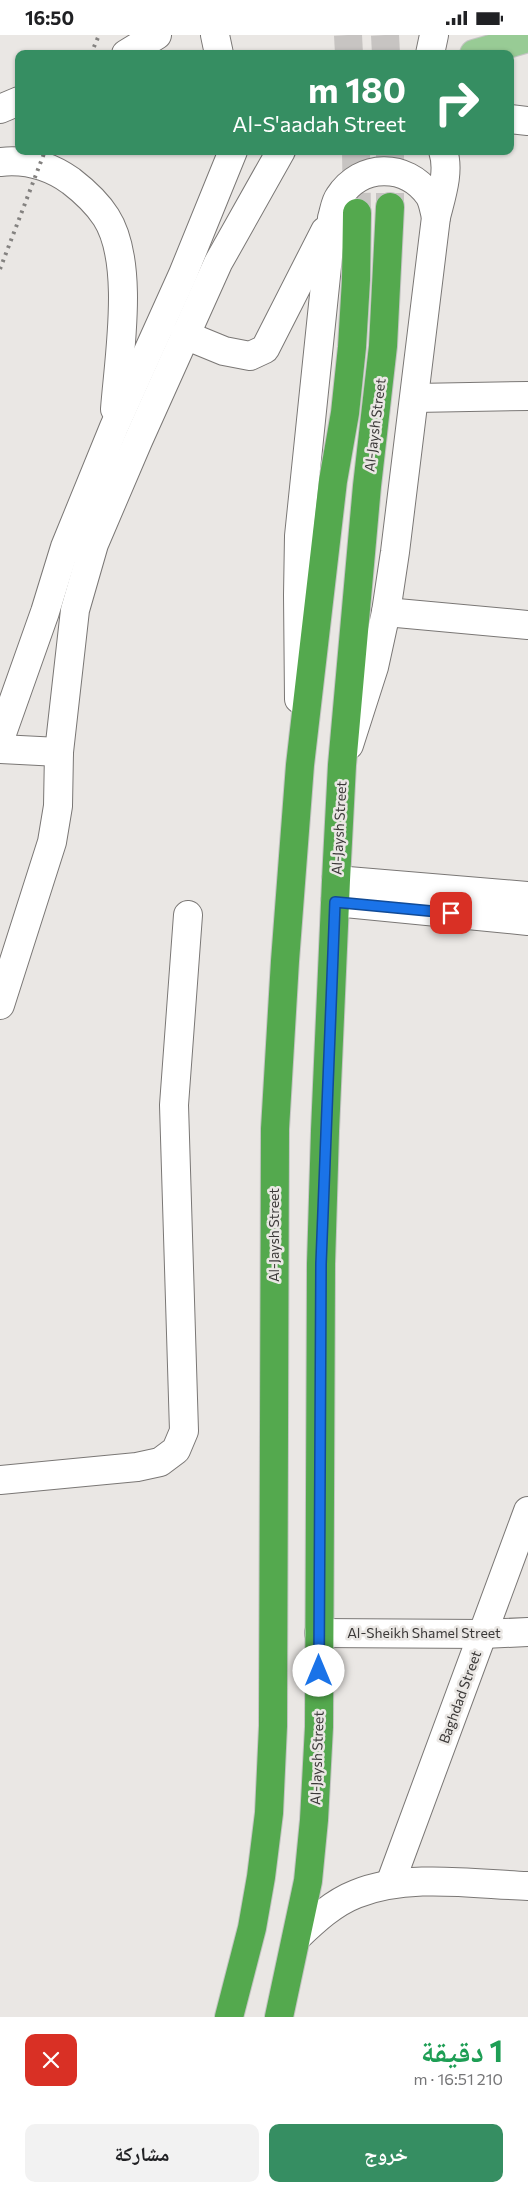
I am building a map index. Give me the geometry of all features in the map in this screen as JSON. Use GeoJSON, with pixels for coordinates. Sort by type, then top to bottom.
{"type":"FeatureCollection","features":[{"type":"Feature","properties":{"kind":"highway","name":"Al-Jaysh Street"},"geometry":{"type":"LineString","coordinates":[[279,2017],[308,1881],[314,1820],[319,1727],[321,1264],[336,891],[342,765],[367,486],[383,346],[390,207]]}},
{"type":"Feature","properties":{"kind":"highway","name":"Al-Jaysh Street"},"geometry":{"type":"LineString","coordinates":[[229,2017],[252,1928],[269,1813],[273,1726],[275,1129],[285,961],[300,765],[333,481],[345,413],[352,347],[356,280],[345,216]]}},
{"type":"Feature","properties":{"kind":"main road"},"geometry":{"type":"LineString","coordinates":[[488,50],[528,38]]}},
{"type":"Feature","properties":{"kind":"street"},"geometry":{"type":"LineString","coordinates":[[133,50],[157,35]]}},
{"type":"Feature","properties":{"kind":"street"},"geometry":{"type":"LineString","coordinates":[[215,35],[218,50]]}},
{"type":"Feature","properties":{"kind":"street"},"geometry":{"type":"LineString","coordinates":[[431,50],[434,35]]}},
{"type":"Feature","properties":{"kind":"street"},"geometry":{"type":"LineString","coordinates":[[0,109],[15,103]]}},
{"type":"Feature","properties":{"kind":"street"},"geometry":{"type":"LineString","coordinates":[[514,119],[528,121]]}},
{"type":"Feature","properties":{"kind":"street"},"geometry":{"type":"LineString","coordinates":[[0,153],[15,147]]}},
{"type":"Feature","properties":{"kind":"street"},"geometry":{"type":"LineString","coordinates":[[0,739],[45,612],[65,547],[114,427],[182,274],[231,155]]}},
{"type":"Feature","properties":{"kind":"street"},"geometry":{"type":"LineString","coordinates":[[0,1005],[52,842],[58,806],[59,751],[75,610],[94,545],[218,263],[279,155]]}},
{"type":"Feature","properties":{"kind":"street"},"geometry":{"type":"LineString","coordinates":[[342,765],[374,667],[386,612],[415,398],[436,217],[443,189],[446,155]]}},
{"type":"Feature","properties":{"kind":"street"},"geometry":{"type":"LineString","coordinates":[[0,162],[11,161],[40,164],[61,173],[84,191],[106,218],[120,252],[123,280],[114,427]]}},
{"type":"Feature","properties":{"kind":"street"},"geometry":{"type":"LineString","coordinates":[[185,335],[224,351],[250,355],[266,349],[345,216],[338,197],[353,181],[373,172],[395,171],[415,180],[430,197],[436,217]]}},
{"type":"Feature","properties":{"kind":"street"},"geometry":{"type":"LineString","coordinates":[[415,398],[528,396]]}},
{"type":"Feature","properties":{"kind":"street"},"geometry":{"type":"LineString","coordinates":[[386,612],[528,625]]}},
{"type":"Feature","properties":{"kind":"street"},"geometry":{"type":"LineString","coordinates":[[0,749],[59,751]]}},
{"type":"Feature","properties":{"kind":"street"},"geometry":{"type":"LineString","coordinates":[[336,891],[528,895]]}},
{"type":"Feature","properties":{"kind":"street"},"geometry":{"type":"LineString","coordinates":[[336,891],[528,921]]}},
{"type":"Feature","properties":{"kind":"street"},"geometry":{"type":"LineString","coordinates":[[0,1480],[137,1467],[160,1461],[176,1449],[184,1431],[174,1105],[188,915]]}},
{"type":"Feature","properties":{"kind":"street","name":"Baghdad Street"},"geometry":{"type":"LineString","coordinates":[[390,1884],[528,1511]]}},
{"type":"Feature","properties":{"kind":"street","name":"Al-Sheikh Shamel Street"},"geometry":{"type":"LineString","coordinates":[[319,1633],[483,1634],[528,1632]]}},
{"type":"Feature","properties":{"kind":"street"},"geometry":{"type":"LineString","coordinates":[[297,1937],[324,1912],[355,1894],[390,1884],[414,1881],[528,1886]]}},
{"type":"Feature","properties":{"kind":"tunnel"},"geometry":{"type":"LineString","coordinates":[[348,35],[349,50]]}},
{"type":"Feature","properties":{"kind":"tunnel"},"geometry":{"type":"LineString","coordinates":[[385,35],[386,50]]}},
{"type":"Feature","properties":{"kind":"tunnel"},"geometry":{"type":"LineString","coordinates":[[356,155],[357,213]]}},
{"type":"Feature","properties":{"kind":"tunnel"},"geometry":{"type":"LineString","coordinates":[[390,155],[390,207]]}},
{"type":"Feature","properties":{"kind":"railway"},"geometry":{"type":"LineString","coordinates":[[93,50],[99,35]]}},
{"type":"Feature","properties":{"kind":"railway"},"geometry":{"type":"LineString","coordinates":[[0,269],[43,155]]}},
{"type":"Feature","properties":{"kind":"route"},"geometry":{"type":"LineString","coordinates":[[319,1671],[321,1264],[335,902],[451,913]]}}]}
